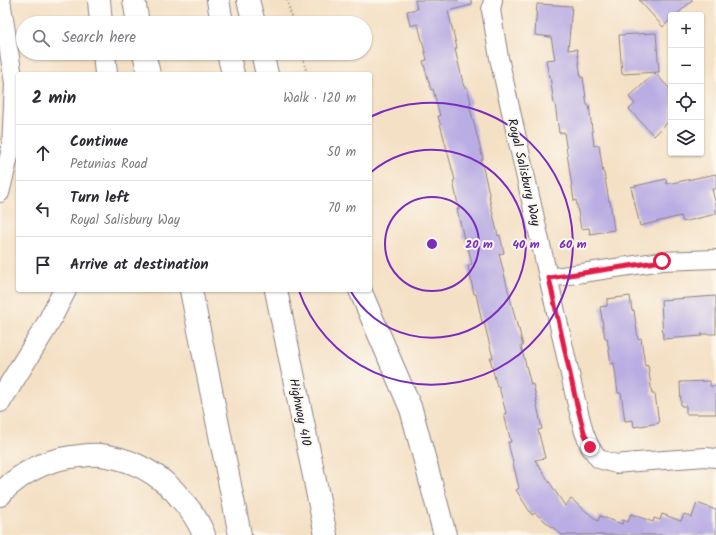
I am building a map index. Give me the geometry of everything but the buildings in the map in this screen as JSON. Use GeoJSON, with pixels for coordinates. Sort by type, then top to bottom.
{"type":"FeatureCollection","features":[{"type":"Feature","properties":{"kind":"highway"},"geometry":{"type":"LineString","coordinates":[[99,0],[100,16]]}},
{"type":"Feature","properties":{"kind":"highway"},"geometry":{"type":"LineString","coordinates":[[134,0],[137,16]]}},
{"type":"Feature","properties":{"kind":"highway"},"geometry":{"type":"LineString","coordinates":[[218,0],[221,16]]}},
{"type":"Feature","properties":{"kind":"highway"},"geometry":{"type":"LineString","coordinates":[[248,0],[252,16]]}},
{"type":"Feature","properties":{"kind":"highway"},"geometry":{"type":"LineString","coordinates":[[105,60],[106,72]]}},
{"type":"Feature","properties":{"kind":"highway"},"geometry":{"type":"LineString","coordinates":[[146,60],[149,72]]}},
{"type":"Feature","properties":{"kind":"highway"},"geometry":{"type":"LineString","coordinates":[[230,60],[233,72]]}},
{"type":"Feature","properties":{"kind":"highway"},"geometry":{"type":"LineString","coordinates":[[264,60],[267,72]]}},
{"type":"Feature","properties":{"kind":"highway"},"geometry":{"type":"LineString","coordinates":[[0,401],[46,327],[64,292]]}},
{"type":"Feature","properties":{"kind":"highway"},"geometry":{"type":"LineString","coordinates":[[191,292],[240,535]]}},
{"type":"Feature","properties":{"kind":"highway","name":"Highway 410"},"geometry":{"type":"LineString","coordinates":[[276,292],[326,535]]}},
{"type":"Feature","properties":{"kind":"highway"},"geometry":{"type":"LineString","coordinates":[[361,292],[411,409],[445,535]]}},
{"type":"Feature","properties":{"kind":"highway"},"geometry":{"type":"LineString","coordinates":[[0,495],[15,481],[41,465],[66,457],[99,454],[129,462],[158,477],[172,488],[190,509],[204,535]]}},
{"type":"Feature","properties":{"kind":"street"},"geometry":{"type":"LineString","coordinates":[[0,193],[11,149],[1,0]]}},
{"type":"Feature","properties":{"kind":"street","name":"Royal Salisbury Way"},"geometry":{"type":"LineString","coordinates":[[493,0],[491,10],[499,58],[576,401],[584,432],[590,447],[600,459],[616,464],[706,457],[716,458]]}},
{"type":"Feature","properties":{"kind":"street"},"geometry":{"type":"LineString","coordinates":[[549,278],[662,261],[716,259]]}},
{"type":"Feature","properties":{"kind":"path"},"geometry":{"type":"LineString","coordinates":[[287,0],[292,16]]}},
{"type":"Feature","properties":{"kind":"path"},"geometry":{"type":"LineString","coordinates":[[304,60],[307,72]]}},
{"type":"Feature","properties":{"kind":"route"},"geometry":{"type":"LineString","coordinates":[[590,447],[584,432],[576,401],[549,278],[662,261]]}}]}
